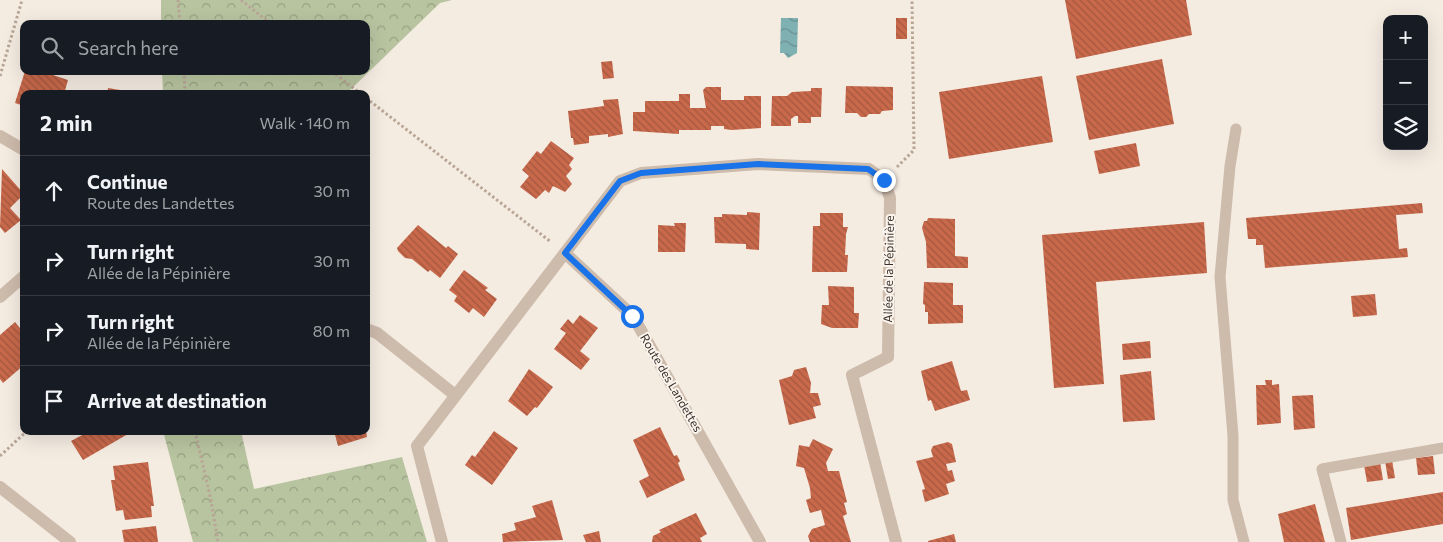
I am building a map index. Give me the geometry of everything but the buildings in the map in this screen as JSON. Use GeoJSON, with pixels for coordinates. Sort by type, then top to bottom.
{"type":"FeatureCollection","features":[{"type":"Feature","properties":{"kind":"street"},"geometry":{"type":"LineString","coordinates":[[0,136],[20,148]]}},
{"type":"Feature","properties":{"kind":"street"},"geometry":{"type":"LineString","coordinates":[[442,542],[417,446],[620,181],[641,173],[758,164],[868,169],[884,180]]}},
{"type":"Feature","properties":{"kind":"street","name":"Allée de la Pépinière"},"geometry":{"type":"LineString","coordinates":[[884,180],[890,198],[888,356],[852,376],[896,542]]}},
{"type":"Feature","properties":{"kind":"street","name":"Route des Landettes"},"geometry":{"type":"LineString","coordinates":[[565,253],[632,316],[760,542]]}},
{"type":"Feature","properties":{"kind":"street"},"geometry":{"type":"LineString","coordinates":[[0,297],[20,280]]}},
{"type":"Feature","properties":{"kind":"street"},"geometry":{"type":"LineString","coordinates":[[370,330],[377,333],[455,395]]}},
{"type":"Feature","properties":{"kind":"street"},"geometry":{"type":"LineString","coordinates":[[0,487],[70,542]]}},
{"type":"Feature","properties":{"kind":"lane"},"geometry":{"type":"LineString","coordinates":[[1236,129],[1230,166],[1220,277],[1234,436],[1233,500],[1244,542]]}},
{"type":"Feature","properties":{"kind":"lane"},"geometry":{"type":"LineString","coordinates":[[1341,542],[1322,469],[1443,448]]}},
{"type":"Feature","properties":{"kind":"path"},"geometry":{"type":"LineString","coordinates":[[0,76],[22,0]]}},
{"type":"Feature","properties":{"kind":"path"},"geometry":{"type":"LineString","coordinates":[[178,0],[180,20]]}},
{"type":"Feature","properties":{"kind":"path"},"geometry":{"type":"LineString","coordinates":[[240,0],[266,20]]}},
{"type":"Feature","properties":{"kind":"path"},"geometry":{"type":"LineString","coordinates":[[884,180],[914,150],[912,0]]}},
{"type":"Feature","properties":{"kind":"path"},"geometry":{"type":"LineString","coordinates":[[184,75],[185,90]]}},
{"type":"Feature","properties":{"kind":"path"},"geometry":{"type":"LineString","coordinates":[[337,75],[356,90]]}},
{"type":"Feature","properties":{"kind":"path"},"geometry":{"type":"LineString","coordinates":[[370,101],[565,253]]}},
{"type":"Feature","properties":{"kind":"path"},"geometry":{"type":"LineString","coordinates":[[0,456],[24,435]]}},
{"type":"Feature","properties":{"kind":"path"},"geometry":{"type":"LineString","coordinates":[[196,435],[211,500],[218,542]]}},
{"type":"Feature","properties":{"kind":"green space"},"geometry":{"type":"Polygon","coordinates":[[[161,0],[452,0],[440,3],[370,71],[370,20],[161,20],[161,0]]]}},
{"type":"Feature","properties":{"kind":"green space"},"geometry":{"type":"Polygon","coordinates":[[[162,75],[366,75],[350,90],[163,90],[162,75]]]}},
{"type":"Feature","properties":{"kind":"green space"},"geometry":{"type":"Polygon","coordinates":[[[164,435],[242,435],[254,489],[402,457],[427,542],[193,542],[164,435]]]}},
{"type":"Feature","properties":{"kind":"water"},"geometry":{"type":"Polygon","coordinates":[[[781,18],[798,18],[797,53],[788,58],[784,53],[780,53],[781,18]]]}},
{"type":"Feature","properties":{"kind":"route"},"geometry":{"type":"LineString","coordinates":[[632,316],[565,253],[620,181],[641,173],[758,164],[868,169],[884,180]]}}]}
